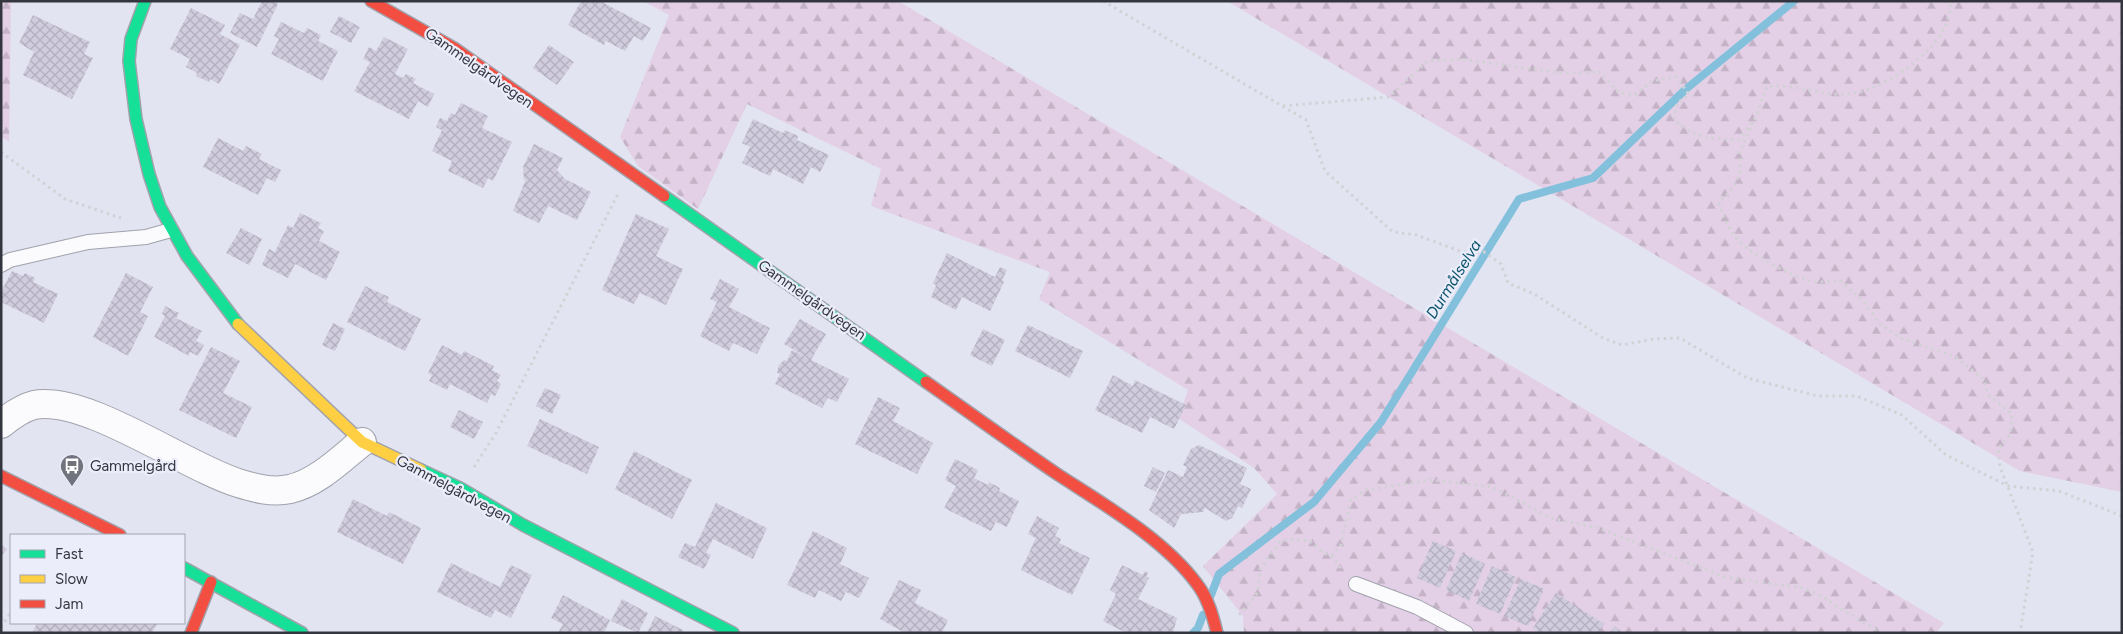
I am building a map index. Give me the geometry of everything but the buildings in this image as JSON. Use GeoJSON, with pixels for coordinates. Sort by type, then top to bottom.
{"type":"FeatureCollection","features":[{"type":"Feature","properties":{"kind":"street","name":"Gammelgårdvegen"},"geometry":{"type":"LineString","coordinates":[[145,1],[136,22],[129,48],[132,94],[149,174],[160,207],[171,230],[204,281],[244,330],[362,442],[460,488],[523,525],[733,633]]}},
{"type":"Feature","properties":{"kind":"street","name":"Gammelgårdvegen"},"geometry":{"type":"LineString","coordinates":[[371,1],[454,48],[819,305],[1018,448],[1137,527],[1198,585],[1208,603],[1217,631]]}},
{"type":"Feature","properties":{"kind":"street"},"geometry":{"type":"LineString","coordinates":[[1,424],[25,408],[34,405],[48,404],[82,411],[104,419],[225,479],[274,491],[290,489],[304,484],[362,442]]}},
{"type":"Feature","properties":{"kind":"street"},"geometry":{"type":"LineString","coordinates":[[1,476],[118,534]]}},
{"type":"Feature","properties":{"kind":"street"},"geometry":{"type":"LineString","coordinates":[[185,569],[302,633]]}},
{"type":"Feature","properties":{"kind":"street"},"geometry":{"type":"LineString","coordinates":[[191,633],[211,582]]}},
{"type":"Feature","properties":{"kind":"lane"},"geometry":{"type":"LineString","coordinates":[[1,265],[10,260],[88,242],[146,237],[171,230]]}},
{"type":"Feature","properties":{"kind":"lane"},"geometry":{"type":"LineString","coordinates":[[1356,584],[1417,607],[1466,633]]}},
{"type":"Feature","properties":{"kind":"path"},"geometry":{"type":"LineString","coordinates":[[1103,1],[1306,120],[1324,170],[1393,232],[1417,235],[1462,252],[1484,252],[1501,264],[1508,283],[1534,294],[1603,338],[1622,345],[1653,339],[1680,338],[1747,378],[1818,396],[1856,396],[1902,415],[1946,456],[2008,486],[2059,492],[2122,516]]}},
{"type":"Feature","properties":{"kind":"path"},"geometry":{"type":"LineString","coordinates":[[1950,1],[1950,10],[1938,42],[1903,73],[1873,89],[1833,94],[1788,85],[1767,86],[1756,117],[1739,152],[1743,164],[1741,175],[1730,188],[1728,195],[1719,202],[1724,219],[1738,241],[1762,258],[1786,271],[1816,282],[1840,280],[1862,300],[1878,323],[1900,338],[1956,357],[1984,380],[1988,395],[2012,414],[2010,435],[1998,450],[2000,467],[2033,552],[2020,633]]}},
{"type":"Feature","properties":{"kind":"path"},"geometry":{"type":"LineString","coordinates":[[1283,106],[1389,97],[1427,61],[1460,59],[1560,73],[1600,72],[1619,94],[1634,95],[1652,80],[1677,77],[1689,95],[1677,103],[1674,120],[1688,132],[1708,139],[1739,139],[1756,117]]}},
{"type":"Feature","properties":{"kind":"path"},"geometry":{"type":"LineString","coordinates":[[2,152],[65,200],[134,224],[146,237]]}},
{"type":"Feature","properties":{"kind":"path"},"geometry":{"type":"LineString","coordinates":[[460,488],[496,433],[628,172]]}},
{"type":"Feature","properties":{"kind":"path"},"geometry":{"type":"LineString","coordinates":[[1217,631],[1232,625],[1258,592],[1260,569],[1280,542],[1292,539],[1310,541],[1324,553],[1332,555],[1341,545],[1351,500],[1365,490],[1432,480],[1493,487],[1551,518],[1598,528],[1726,577],[1803,588],[1819,595],[1881,633]]}},
{"type":"Feature","properties":{"kind":"path"},"geometry":{"type":"LineString","coordinates":[[1,627],[10,614]]}},
{"type":"Feature","properties":{"kind":"green space"},"geometry":{"type":"Polygon","coordinates":[[[1,1],[11,1],[9,142],[1,136],[1,1]]]}},
{"type":"Feature","properties":{"kind":"green space"},"geometry":{"type":"Polygon","coordinates":[[[643,1],[898,1],[1944,623],[1936,633],[1244,633],[1243,616],[1203,566],[1277,494],[1254,468],[1178,418],[1188,390],[1039,299],[1050,272],[871,206],[881,169],[747,104],[698,209],[638,166],[620,137],[669,15],[643,1]]]}},
{"type":"Feature","properties":{"kind":"green space"},"geometry":{"type":"Polygon","coordinates":[[[1227,1],[2122,1],[2122,492],[2020,471],[1227,1]]]}},
{"type":"Feature","properties":{"kind":"waterway","name":"Durmålselva"},"geometry":{"type":"LineString","coordinates":[[1211,595],[1219,574],[1314,502],[1381,422],[1519,199],[1593,178],[1686,89],[1794,1]]}},
{"type":"Feature","properties":{"kind":"waterway","name":"Durmålselva"},"geometry":{"type":"LineString","coordinates":[[1193,633],[1198,628],[1203,615]]}},
{"type":"Feature","properties":{"kind":"traffic: fast"},"geometry":{"type":"LineString","coordinates":[[145,1],[131,39],[129,61],[136,119],[149,174],[160,207],[187,256],[238,324]]}},
{"type":"Feature","properties":{"kind":"traffic: fast"},"geometry":{"type":"LineString","coordinates":[[664,196],[926,382]]}},
{"type":"Feature","properties":{"kind":"traffic: fast"},"geometry":{"type":"LineString","coordinates":[[421,470],[460,488],[523,525],[733,633]]}},
{"type":"Feature","properties":{"kind":"traffic: fast"},"geometry":{"type":"LineString","coordinates":[[185,569],[302,633]]}},
{"type":"Feature","properties":{"kind":"traffic: slow"},"geometry":{"type":"LineString","coordinates":[[238,324],[362,442],[421,470]]}},
{"type":"Feature","properties":{"kind":"traffic: jam"},"geometry":{"type":"LineString","coordinates":[[371,1],[454,48],[664,196]]}},
{"type":"Feature","properties":{"kind":"traffic: jam"},"geometry":{"type":"LineString","coordinates":[[926,382],[1057,474],[1132,523],[1168,552],[1201,589],[1210,607],[1217,633]]}},
{"type":"Feature","properties":{"kind":"traffic: jam"},"geometry":{"type":"LineString","coordinates":[[1,476],[118,534]]}},
{"type":"Feature","properties":{"kind":"traffic: jam"},"geometry":{"type":"LineString","coordinates":[[191,633],[211,582]]}},
{"type":"Feature","properties":{"kind":"place","name":"Gammelgård"},"geometry":{"type":"Point","coordinates":[72,487]}}]}
